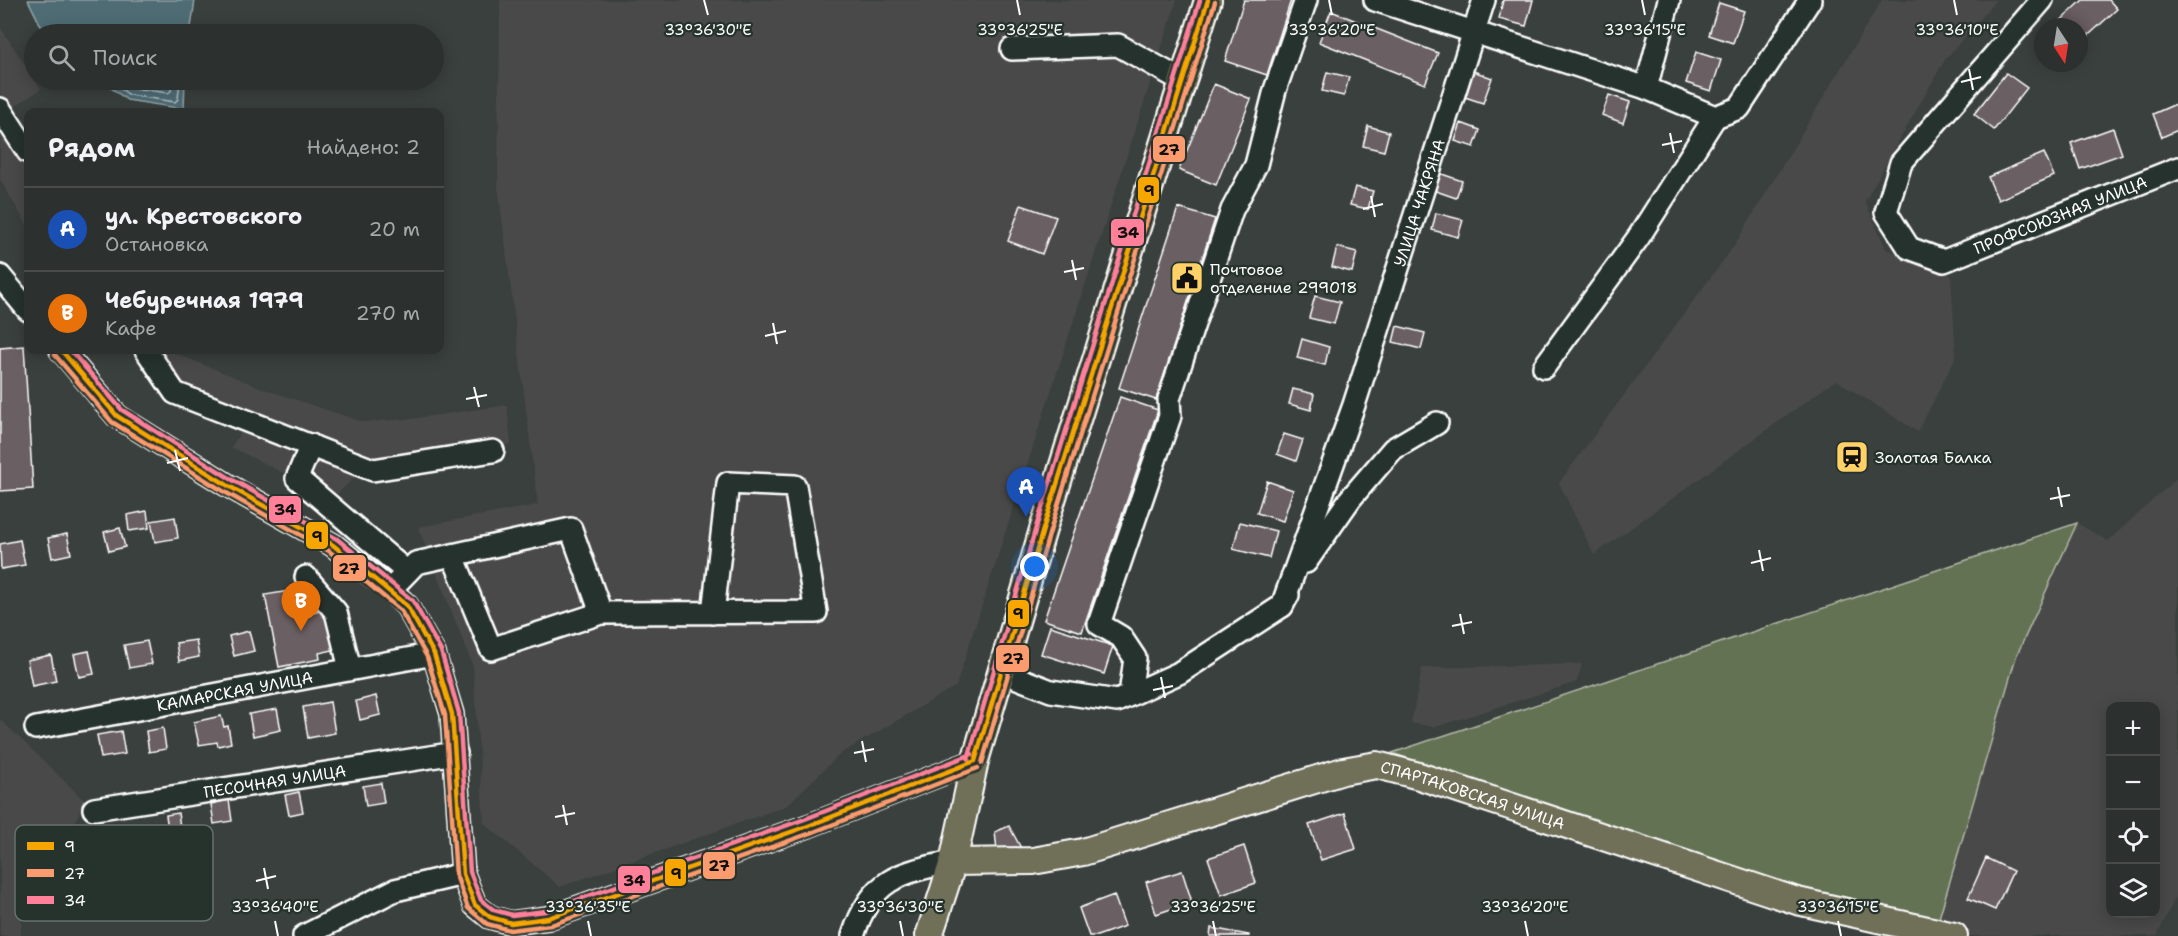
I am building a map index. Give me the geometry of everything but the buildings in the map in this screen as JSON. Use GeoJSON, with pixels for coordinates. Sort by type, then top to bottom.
{"type":"FeatureCollection","features":[{"type":"Feature","properties":{"kind":"main road"},"geometry":{"type":"LineString","coordinates":[[929,936],[953,862],[975,761],[1208,0]]}},
{"type":"Feature","properties":{"kind":"main road","name":"СПАРТАКОВСКАЯ УЛИЦА"},"geometry":{"type":"LineString","coordinates":[[953,862],[1033,861],[1083,852],[1343,771],[1377,765],[1419,776],[1797,901],[1954,936]]}},
{"type":"Feature","properties":{"kind":"street"},"geometry":{"type":"LineString","coordinates":[[1130,695],[1135,658],[1121,637],[1099,624],[1170,416],[1169,399],[1232,210],[1256,165],[1275,90],[1306,0]]}},
{"type":"Feature","properties":{"kind":"street"},"geometry":{"type":"LineString","coordinates":[[1375,0],[1646,88],[1708,114],[1739,108],[1810,0]]}},
{"type":"Feature","properties":{"kind":"street","name":"УЛИЦА ЧАКРЯНА"},"geometry":{"type":"LineString","coordinates":[[1282,606],[1354,405],[1484,0]]}},
{"type":"Feature","properties":{"kind":"street"},"geometry":{"type":"LineString","coordinates":[[1646,88],[1669,0]]}},
{"type":"Feature","properties":{"kind":"street","name":"ПРОФСОЮЗНАЯ УЛИЦА"},"geometry":{"type":"LineString","coordinates":[[2043,0],[1968,82],[1901,163],[1887,212],[1909,248],[1944,261],[2178,168]]}},
{"type":"Feature","properties":{"kind":"street"},"geometry":{"type":"LineString","coordinates":[[1012,49],[1118,45],[1182,80]]}},
{"type":"Feature","properties":{"kind":"street"},"geometry":{"type":"LineString","coordinates":[[0,109],[24,146]]}},
{"type":"Feature","properties":{"kind":"street"},"geometry":{"type":"LineString","coordinates":[[1544,367],[1638,238],[1708,114]]}},
{"type":"Feature","properties":{"kind":"street"},"geometry":{"type":"LineString","coordinates":[[0,276],[24,305]]}},
{"type":"Feature","properties":{"kind":"street"},"geometry":{"type":"LineString","coordinates":[[64,354],[117,416],[227,485],[333,545],[407,606],[434,654],[452,714],[463,874],[475,905],[490,917],[511,923],[548,918],[808,826],[975,761]]}},
{"type":"Feature","properties":{"kind":"street"},"geometry":{"type":"LineString","coordinates":[[149,354],[175,393],[373,470],[493,451]]}},
{"type":"Feature","properties":{"kind":"street"},"geometry":{"type":"LineString","coordinates":[[1002,672],[1051,691],[1117,701],[1179,673],[1282,606],[1308,559],[1350,499],[1393,449],[1437,423]]}},
{"type":"Feature","properties":{"kind":"street"},"geometry":{"type":"LineString","coordinates":[[310,445],[297,478],[407,572]]}},
{"type":"Feature","properties":{"kind":"street"},"geometry":{"type":"LineString","coordinates":[[453,556],[491,649],[601,613],[713,613],[816,612],[795,486],[728,483],[713,613]]}},
{"type":"Feature","properties":{"kind":"street"},"geometry":{"type":"LineString","coordinates":[[390,590],[416,563],[572,529],[601,613]]}},
{"type":"Feature","properties":{"kind":"street"},"geometry":{"type":"LineString","coordinates":[[306,577],[336,612],[350,669]]}},
{"type":"Feature","properties":{"kind":"street","name":"КАМАРСКАЯ УЛИЦА"},"geometry":{"type":"LineString","coordinates":[[36,728],[434,654]]}},
{"type":"Feature","properties":{"kind":"street","name":"ПЕСОЧНАЯ УЛИЦА"},"geometry":{"type":"LineString","coordinates":[[94,809],[456,753]]}},
{"type":"Feature","properties":{"kind":"street"},"geometry":{"type":"LineString","coordinates":[[853,936],[863,906],[885,884],[913,869],[953,862]]}},
{"type":"Feature","properties":{"kind":"street"},"geometry":{"type":"LineString","coordinates":[[304,936],[395,890],[463,874]]}},
{"type":"Feature","properties":{"kind":"shaded area"},"geometry":{"type":"Polygon","coordinates":[[[500,0],[1177,0],[956,686],[840,754],[786,806],[560,887],[484,823],[473,666],[418,527],[538,505],[498,186],[500,0]]]}},
{"type":"Feature","properties":{"kind":"shaded area"},"geometry":{"type":"Polygon","coordinates":[[[1882,0],[1996,0],[1944,61],[1865,201],[1886,249],[1951,275],[1956,356],[1918,432],[1836,380],[1594,555],[1559,483],[1734,246],[1882,0]]]}},
{"type":"Feature","properties":{"kind":"shaded area"},"geometry":{"type":"Polygon","coordinates":[[[0,27],[24,63],[24,90],[39,90],[0,116],[0,27]]]}},
{"type":"Feature","properties":{"kind":"shaded area"},"geometry":{"type":"Polygon","coordinates":[[[0,127],[24,166],[24,220],[0,179],[0,127]]]}},
{"type":"Feature","properties":{"kind":"shaded area"},"geometry":{"type":"Polygon","coordinates":[[[137,354],[177,354],[267,390],[363,422],[410,419],[507,405],[511,444],[370,463],[333,498],[231,447],[250,418],[154,371],[137,354]]]}},
{"type":"Feature","properties":{"kind":"shaded area"},"geometry":{"type":"Polygon","coordinates":[[[2178,477],[2178,892],[2157,936],[1954,936],[1937,925],[2016,657],[2077,523],[2108,541],[2178,477]]]}},
{"type":"Feature","properties":{"kind":"shaded area"},"geometry":{"type":"Polygon","coordinates":[[[1582,664],[1577,682],[1435,727],[1411,723],[1422,668],[1582,664]]]}},
{"type":"Feature","properties":{"kind":"shaded area"},"geometry":{"type":"Polygon","coordinates":[[[0,719],[85,801],[73,825],[15,825],[15,921],[22,921],[21,936],[0,936],[0,719]]]}},
{"type":"Feature","properties":{"kind":"green space"},"geometry":{"type":"Polygon","coordinates":[[[2077,523],[2016,657],[1937,925],[1765,881],[1392,753],[2077,523]]]}},
{"type":"Feature","properties":{"kind":"water"},"geometry":{"type":"Polygon","coordinates":[[[28,0],[195,0],[191,24],[40,24],[28,0]]]}},
{"type":"Feature","properties":{"kind":"water"},"geometry":{"type":"Polygon","coordinates":[[[114,90],[185,90],[184,108],[127,100],[114,90]]]}},
{"type":"Feature","properties":{"kind":"transit line","name":"34"},"geometry":{"type":"LineString","coordinates":[[968,759],[1037,524],[1200,0]]}},
{"type":"Feature","properties":{"kind":"transit line","name":"9"},"geometry":{"type":"LineString","coordinates":[[975,761],[1044,526],[1208,0]]}},
{"type":"Feature","properties":{"kind":"transit line","name":"27"},"geometry":{"type":"LineString","coordinates":[[982,763],[1051,528],[1215,2]]}},
{"type":"Feature","properties":{"kind":"transit line","name":"9"},"geometry":{"type":"LineString","coordinates":[[64,354],[117,416],[227,485],[333,545],[407,606],[434,654],[452,714],[463,874],[475,905],[490,917],[511,923],[548,918],[808,826],[975,761]]}},
{"type":"Feature","properties":{"kind":"transit line","name":"34"},"geometry":{"type":"LineString","coordinates":[[73,354],[122,410],[231,479],[337,539],[413,601],[441,651],[459,713],[470,872],[481,900],[494,910],[512,915],[546,911],[805,819],[972,754]]}},
{"type":"Feature","properties":{"kind":"transit line","name":"27"},"geometry":{"type":"LineString","coordinates":[[55,355],[112,422],[223,491],[329,551],[401,611],[427,657],[445,715],[456,875],[468,908],[487,924],[510,930],[551,925],[811,833],[978,768]]}},
{"type":"Feature","properties":{"kind":"place","name":"Почтовое отделение 299018"},"geometry":{"type":"Point","coordinates":[1187,278]}},
{"type":"Feature","properties":{"kind":"place","name":"Золотая Балка"},"geometry":{"type":"Point","coordinates":[1852,457]}},
{"type":"Feature","properties":{"kind":"place","name":"ул. Крестовского"},"geometry":{"type":"Point","coordinates":[1026,517]}},
{"type":"Feature","properties":{"kind":"place","name":"Чебуречная 1979"},"geometry":{"type":"Point","coordinates":[301,631]}}]}
